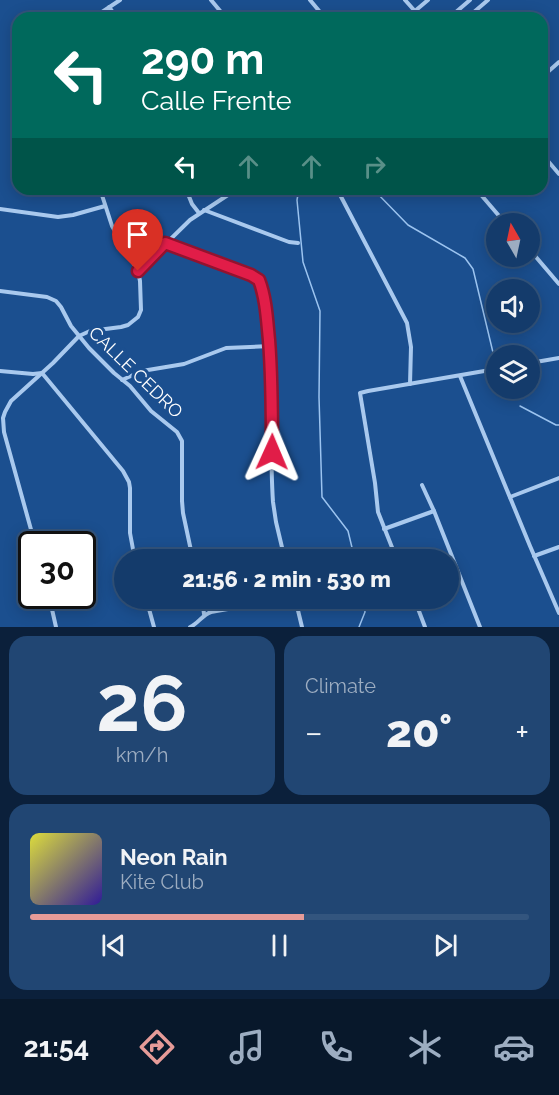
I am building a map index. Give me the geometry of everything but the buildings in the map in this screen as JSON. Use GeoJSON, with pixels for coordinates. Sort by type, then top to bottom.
{"type":"FeatureCollection","features":[{"type":"Feature","properties":{"kind":"street"},"geometry":{"type":"LineString","coordinates":[[102,12],[120,0]]}},
{"type":"Feature","properties":{"kind":"street"},"geometry":{"type":"LineString","coordinates":[[211,0],[221,12]]}},
{"type":"Feature","properties":{"kind":"street"},"geometry":{"type":"LineString","coordinates":[[310,0],[320,12]]}},
{"type":"Feature","properties":{"kind":"street"},"geometry":{"type":"LineString","coordinates":[[405,0],[415,11],[428,0]]}},
{"type":"Feature","properties":{"kind":"street"},"geometry":{"type":"LineString","coordinates":[[456,12],[470,0]]}},
{"type":"Feature","properties":{"kind":"street"},"geometry":{"type":"LineString","coordinates":[[474,12],[488,0]]}},
{"type":"Feature","properties":{"kind":"street"},"geometry":{"type":"LineString","coordinates":[[108,8],[112,12]]}},
{"type":"Feature","properties":{"kind":"street"},"geometry":{"type":"LineString","coordinates":[[548,161],[559,174]]}},
{"type":"Feature","properties":{"kind":"street"},"geometry":{"type":"LineString","coordinates":[[31,531],[3,425],[5,412],[11,401],[79,336],[90,331],[128,325],[138,317],[141,310],[138,271],[112,226],[102,195]]}},
{"type":"Feature","properties":{"kind":"street"},"geometry":{"type":"LineString","coordinates":[[188,195],[199,213]]}},
{"type":"Feature","properties":{"kind":"street"},"geometry":{"type":"LineString","coordinates":[[138,271],[190,220],[228,195]]}},
{"type":"Feature","properties":{"kind":"street"},"geometry":{"type":"LineString","coordinates":[[340,195],[407,323],[411,347],[410,384]]}},
{"type":"Feature","properties":{"kind":"street"},"geometry":{"type":"LineString","coordinates":[[481,195],[497,213]]}},
{"type":"Feature","properties":{"kind":"street"},"geometry":{"type":"LineString","coordinates":[[0,209],[58,217],[105,206]]}},
{"type":"Feature","properties":{"kind":"street"},"geometry":{"type":"LineString","coordinates":[[204,210],[289,242],[298,243]]}},
{"type":"Feature","properties":{"kind":"street"},"geometry":{"type":"LineString","coordinates":[[165,243],[259,280],[270,346],[272,495],[282,549]]}},
{"type":"Feature","properties":{"kind":"street"},"geometry":{"type":"LineString","coordinates":[[540,262],[559,284]]}},
{"type":"Feature","properties":{"kind":"street","name":"CALLE CEDRO"},"geometry":{"type":"LineString","coordinates":[[0,291],[46,297],[56,301],[71,326],[96,355],[136,393],[151,411],[173,427],[180,436],[183,452],[183,513],[191,549]]}},
{"type":"Feature","properties":{"kind":"street"},"geometry":{"type":"LineString","coordinates":[[122,380],[142,371],[184,364],[226,348],[270,346]]}},
{"type":"Feature","properties":{"kind":"street"},"geometry":{"type":"LineString","coordinates":[[540,361],[559,358]]}},
{"type":"Feature","properties":{"kind":"street"},"geometry":{"type":"LineString","coordinates":[[0,371],[42,373]]}},
{"type":"Feature","properties":{"kind":"street"},"geometry":{"type":"LineString","coordinates":[[392,549],[378,512],[360,393],[486,371]]}},
{"type":"Feature","properties":{"kind":"street"},"geometry":{"type":"LineString","coordinates":[[42,373],[126,476],[130,488],[130,533],[133,549]]}},
{"type":"Feature","properties":{"kind":"street"},"geometry":{"type":"LineString","coordinates":[[460,376],[559,614]]}},
{"type":"Feature","properties":{"kind":"street"},"geometry":{"type":"LineString","coordinates":[[510,497],[559,478]]}},
{"type":"Feature","properties":{"kind":"street"},"geometry":{"type":"LineString","coordinates":[[422,485],[480,627]]}},
{"type":"Feature","properties":{"kind":"street"},"geometry":{"type":"LineString","coordinates":[[384,529],[434,511]]}},
{"type":"Feature","properties":{"kind":"street"},"geometry":{"type":"LineString","coordinates":[[534,556],[559,547]]}},
{"type":"Feature","properties":{"kind":"street"},"geometry":{"type":"LineString","coordinates":[[52,609],[56,627]]}},
{"type":"Feature","properties":{"kind":"street"},"geometry":{"type":"LineString","coordinates":[[149,609],[154,627]]}},
{"type":"Feature","properties":{"kind":"street"},"geometry":{"type":"LineString","coordinates":[[203,609],[204,614]]}},
{"type":"Feature","properties":{"kind":"street"},"geometry":{"type":"LineString","coordinates":[[190,627],[204,614],[226,609]]}},
{"type":"Feature","properties":{"kind":"street"},"geometry":{"type":"LineString","coordinates":[[298,609],[302,627]]}},
{"type":"Feature","properties":{"kind":"street"},"geometry":{"type":"LineString","coordinates":[[419,609],[426,627]]}},
{"type":"Feature","properties":{"kind":"waterway"},"geometry":{"type":"LineString","coordinates":[[298,195],[303,262],[320,311],[319,397],[322,497],[348,531],[352,549]]}},
{"type":"Feature","properties":{"kind":"waterway"},"geometry":{"type":"LineString","coordinates":[[379,195],[408,225],[465,258],[473,269],[491,345]]}},
{"type":"Feature","properties":{"kind":"waterway"},"geometry":{"type":"LineString","coordinates":[[520,406],[559,425]]}},
{"type":"Feature","properties":{"kind":"waterway"},"geometry":{"type":"LineString","coordinates":[[359,627],[365,609]]}},
{"type":"Feature","properties":{"kind":"route"},"geometry":{"type":"LineString","coordinates":[[138,271],[165,243],[259,280],[271,361],[272,452]]}}]}
